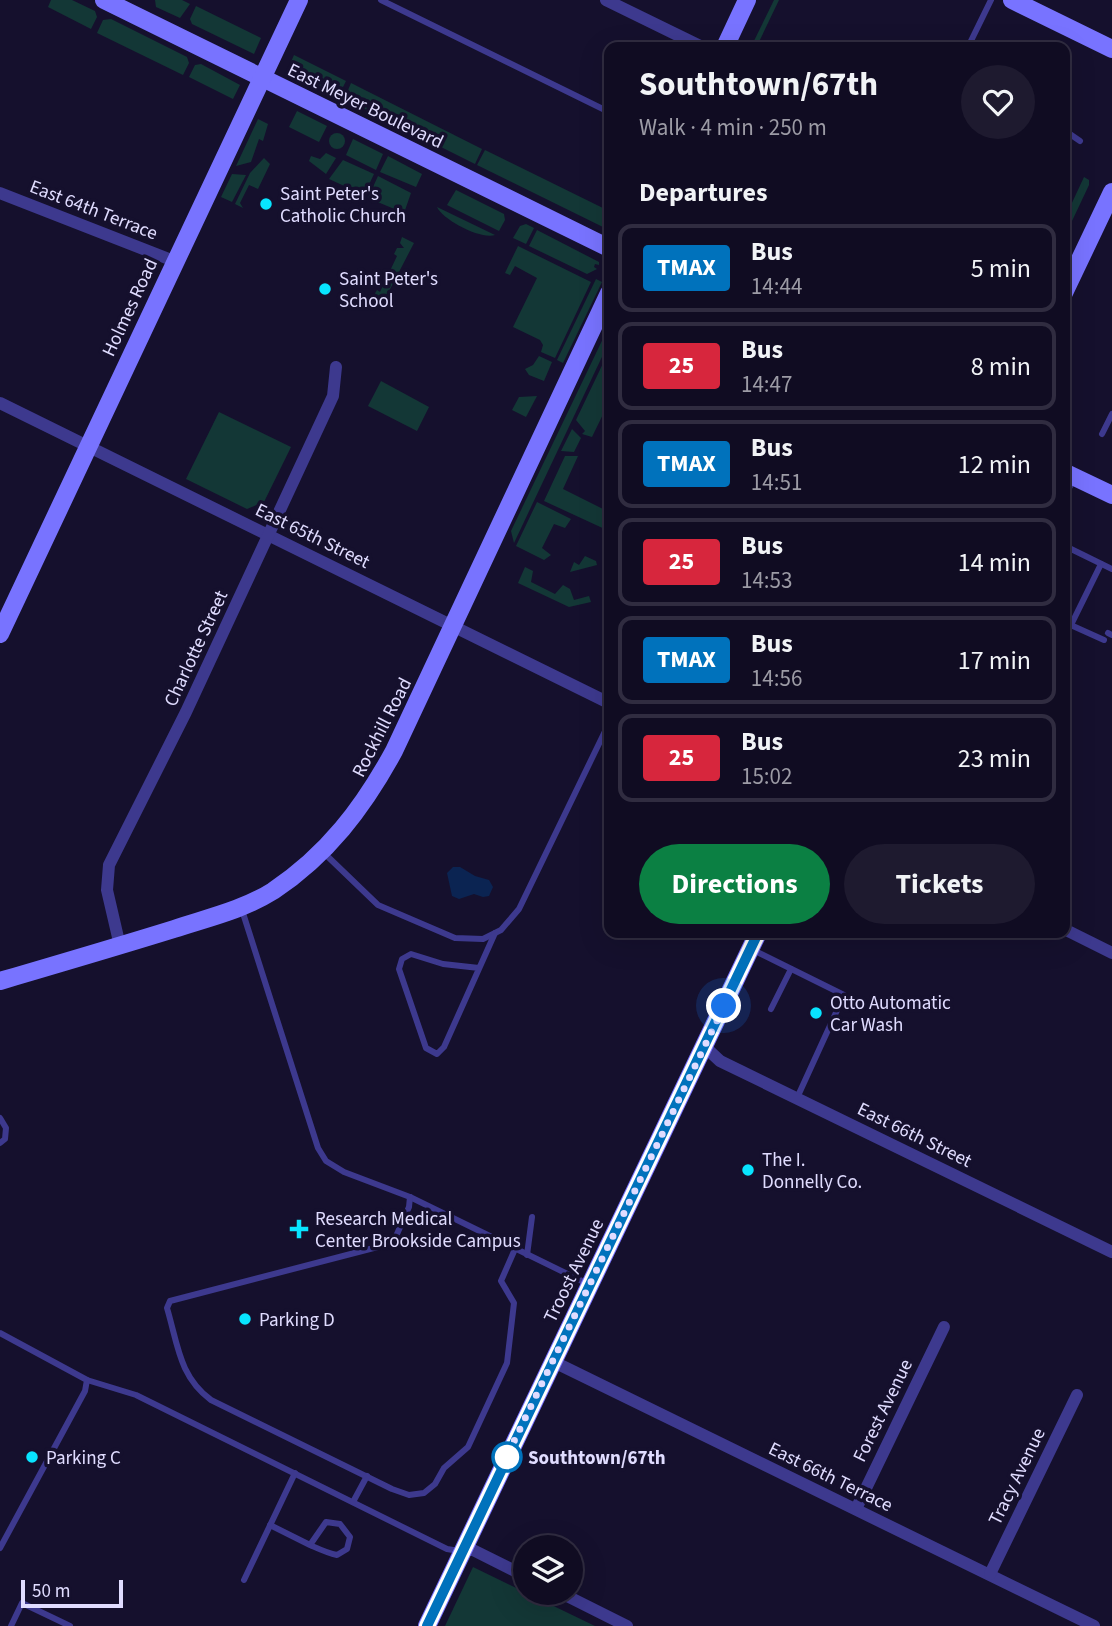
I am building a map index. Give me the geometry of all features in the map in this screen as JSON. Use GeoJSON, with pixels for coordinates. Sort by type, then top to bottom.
{"type":"FeatureCollection","features":[{"type":"Feature","properties":{"kind":"main road","name":"East Meyer Boulevard"},"geometry":{"type":"LineString","coordinates":[[104,0],[604,246]]}},
{"type":"Feature","properties":{"kind":"main road","name":"Holmes Road"},"geometry":{"type":"LineString","coordinates":[[0,634],[6,606],[89,447],[174,261],[299,0]]}},
{"type":"Feature","properties":{"kind":"main road"},"geometry":{"type":"LineString","coordinates":[[727,42],[747,0]]}},
{"type":"Feature","properties":{"kind":"main road"},"geometry":{"type":"LineString","coordinates":[[1012,0],[1112,49]]}},
{"type":"Feature","properties":{"kind":"main road"},"geometry":{"type":"LineString","coordinates":[[1070,280],[1112,192]]}},
{"type":"Feature","properties":{"kind":"main road","name":"Rockhill Road"},"geometry":{"type":"LineString","coordinates":[[0,981],[241,908],[271,892],[323,852],[349,824],[374,788],[454,626],[604,304]]}},
{"type":"Feature","properties":{"kind":"main road"},"geometry":{"type":"LineString","coordinates":[[1070,475],[1112,495]]}},
{"type":"Feature","properties":{"kind":"main road","name":"Troost Avenue"},"geometry":{"type":"LineString","coordinates":[[427,1626],[755,941]]}},
{"type":"Feature","properties":{"kind":"street"},"geometry":{"type":"LineString","coordinates":[[606,0],[692,42]]}},
{"type":"Feature","properties":{"kind":"street","name":"East 64th Terrace"},"geometry":{"type":"LineString","coordinates":[[0,193],[174,261]]}},
{"type":"Feature","properties":{"kind":"street","name":"Charlotte Street"},"geometry":{"type":"LineString","coordinates":[[120,946],[107,890],[109,866],[186,712],[269,535],[332,396],[337,368]]}},
{"type":"Feature","properties":{"kind":"street","name":"East 65th Street"},"geometry":{"type":"LineString","coordinates":[[0,403],[604,701]]}},
{"type":"Feature","properties":{"kind":"street"},"geometry":{"type":"LineString","coordinates":[[1070,932],[1112,953]]}},
{"type":"Feature","properties":{"kind":"street","name":"East 66th Street"},"geometry":{"type":"LineString","coordinates":[[704,1046],[720,1060],[1112,1252]]}},
{"type":"Feature","properties":{"kind":"street","name":"Forest Avenue"},"geometry":{"type":"LineString","coordinates":[[856,1509],[944,1327]]}},
{"type":"Feature","properties":{"kind":"street","name":"East 66th Terrace"},"geometry":{"type":"LineString","coordinates":[[552,1361],[1094,1626]]}},
{"type":"Feature","properties":{"kind":"street","name":"Tracy Avenue"},"geometry":{"type":"LineString","coordinates":[[990,1574],[1077,1395]]}},
{"type":"Feature","properties":{"kind":"street"},"geometry":{"type":"LineString","coordinates":[[463,1550],[473,1550],[513,1570]]}},
{"type":"Feature","properties":{"kind":"street"},"geometry":{"type":"LineString","coordinates":[[583,1604],[627,1626]]}},
{"type":"Feature","properties":{"kind":"lane"},"geometry":{"type":"LineString","coordinates":[[381,0],[604,110]]}},
{"type":"Feature","properties":{"kind":"lane"},"geometry":{"type":"LineString","coordinates":[[970,42],[991,0]]}},
{"type":"Feature","properties":{"kind":"lane"},"geometry":{"type":"LineString","coordinates":[[1070,135],[1080,141]]}},
{"type":"Feature","properties":{"kind":"lane"},"geometry":{"type":"LineString","coordinates":[[1102,434],[1112,414]]}},
{"type":"Feature","properties":{"kind":"lane"},"geometry":{"type":"LineString","coordinates":[[1070,548],[1112,569]]}},
{"type":"Feature","properties":{"kind":"lane"},"geometry":{"type":"LineString","coordinates":[[1070,619],[1101,564]]}},
{"type":"Feature","properties":{"kind":"lane"},"geometry":{"type":"LineString","coordinates":[[1070,624],[1104,640]]}},
{"type":"Feature","properties":{"kind":"lane"},"geometry":{"type":"LineString","coordinates":[[323,852],[378,905],[455,938],[483,939],[495,933],[519,909],[604,733]]}},
{"type":"Feature","properties":{"kind":"lane"},"geometry":{"type":"LineString","coordinates":[[241,908],[317,1148],[326,1161],[344,1172],[410,1197],[589,1285]]}},
{"type":"Feature","properties":{"kind":"lane"},"geometry":{"type":"LineString","coordinates":[[479,968],[443,964],[411,954],[402,959],[399,969],[426,1048],[431,1052],[438,1054],[444,1047],[495,933]]}},
{"type":"Feature","properties":{"kind":"lane"},"geometry":{"type":"LineString","coordinates":[[755,941],[791,969],[844,995],[797,1098]]}},
{"type":"Feature","properties":{"kind":"lane"},"geometry":{"type":"LineString","coordinates":[[771,1009],[791,969]]}},
{"type":"Feature","properties":{"kind":"lane"},"geometry":{"type":"LineString","coordinates":[[0,1118],[6,1128],[5,1139],[0,1143]]}},
{"type":"Feature","properties":{"kind":"lane"},"geometry":{"type":"LineString","coordinates":[[410,1197],[409,1207],[393,1242],[170,1301],[167,1308],[187,1376],[194,1387],[211,1400],[367,1476],[409,1495],[424,1493],[435,1484],[444,1468],[468,1447],[507,1363],[514,1303],[502,1281],[515,1249]]}},
{"type":"Feature","properties":{"kind":"lane"},"geometry":{"type":"LineString","coordinates":[[527,1255],[532,1217]]}},
{"type":"Feature","properties":{"kind":"lane"},"geometry":{"type":"LineString","coordinates":[[0,1333],[87,1380],[136,1395],[447,1549],[463,1550]]}},
{"type":"Feature","properties":{"kind":"lane"},"geometry":{"type":"LineString","coordinates":[[0,1548],[85,1391],[87,1380]]}},
{"type":"Feature","properties":{"kind":"lane"},"geometry":{"type":"LineString","coordinates":[[244,1580],[295,1473]]}},
{"type":"Feature","properties":{"kind":"lane"},"geometry":{"type":"LineString","coordinates":[[353,1502],[367,1476]]}},
{"type":"Feature","properties":{"kind":"lane"},"geometry":{"type":"LineString","coordinates":[[270,1525],[310,1545],[337,1555],[347,1549],[350,1537],[340,1524],[326,1522],[310,1545]]}},
{"type":"Feature","properties":{"kind":"lane"},"geometry":{"type":"LineString","coordinates":[[11,1626],[22,1603],[70,1626]]}},
{"type":"Feature","properties":{"kind":"green space"},"geometry":{"type":"Polygon","coordinates":[[[51,0],[72,0],[95,11],[97,17],[91,29],[48,7],[51,0]]]}},
{"type":"Feature","properties":{"kind":"green space"},"geometry":{"type":"Polygon","coordinates":[[[155,0],[182,0],[190,4],[180,18],[156,7],[155,0]]]}},
{"type":"Feature","properties":{"kind":"green space"},"geometry":{"type":"Polygon","coordinates":[[[774,0],[779,0],[759,42],[753,42],[774,0]]]}},
{"type":"Feature","properties":{"kind":"green space"},"geometry":{"type":"Polygon","coordinates":[[[196,6],[261,38],[254,54],[192,24],[190,19],[196,6]]]}},
{"type":"Feature","properties":{"kind":"green space"},"geometry":{"type":"Polygon","coordinates":[[[111,19],[187,57],[189,63],[183,75],[97,33],[103,20],[111,19]]]}},
{"type":"Feature","properties":{"kind":"green space"},"geometry":{"type":"Polygon","coordinates":[[[294,55],[346,81],[340,93],[333,94],[287,71],[294,55]]]}},
{"type":"Feature","properties":{"kind":"green space"},"geometry":{"type":"Polygon","coordinates":[[[201,64],[240,85],[233,99],[189,77],[195,65],[201,64]]]}},
{"type":"Feature","properties":{"kind":"green space"},"geometry":{"type":"Polygon","coordinates":[[[351,83],[482,149],[475,164],[349,101],[346,95],[351,83]]]}},
{"type":"Feature","properties":{"kind":"green space"},"geometry":{"type":"Polygon","coordinates":[[[297,111],[327,126],[319,142],[289,127],[297,111]]]}},
{"type":"Feature","properties":{"kind":"green space"},"geometry":{"type":"Polygon","coordinates":[[[258,119],[268,124],[263,141],[259,139],[251,162],[236,166],[258,119]]]}},
{"type":"Feature","properties":{"kind":"green space"},"geometry":{"type":"Polygon","coordinates":[[[334,133],[340,133],[345,141],[343,147],[334,149],[329,144],[329,138],[334,133]]]}},
{"type":"Feature","properties":{"kind":"green space"},"geometry":{"type":"Polygon","coordinates":[[[353,139],[383,154],[376,170],[346,155],[353,139]]]}},
{"type":"Feature","properties":{"kind":"green space"},"geometry":{"type":"Polygon","coordinates":[[[485,150],[604,209],[604,228],[477,165],[485,150]]]}},
{"type":"Feature","properties":{"kind":"green space"},"geometry":{"type":"Polygon","coordinates":[[[326,153],[336,158],[326,174],[309,161],[311,156],[320,159],[326,153]]]}},
{"type":"Feature","properties":{"kind":"green space"},"geometry":{"type":"Polygon","coordinates":[[[388,156],[422,174],[416,187],[380,172],[388,156]]]}},
{"type":"Feature","properties":{"kind":"green space"},"geometry":{"type":"Polygon","coordinates":[[[264,158],[270,164],[258,189],[249,185],[240,203],[243,208],[235,204],[250,173],[264,158]]]}},
{"type":"Feature","properties":{"kind":"green space"},"geometry":{"type":"Polygon","coordinates":[[[343,160],[374,174],[364,195],[329,179],[343,160]]]}},
{"type":"Feature","properties":{"kind":"green space"},"geometry":{"type":"Polygon","coordinates":[[[232,174],[246,175],[232,202],[221,197],[232,174]]]}},
{"type":"Feature","properties":{"kind":"green space"},"geometry":{"type":"Polygon","coordinates":[[[378,176],[411,193],[404,213],[368,198],[378,176]]]}},
{"type":"Feature","properties":{"kind":"green space"},"geometry":{"type":"Polygon","coordinates":[[[1084,177],[1089,180],[1089,185],[1070,225],[1070,207],[1084,177]]]}},
{"type":"Feature","properties":{"kind":"green space"},"geometry":{"type":"Polygon","coordinates":[[[456,190],[504,214],[505,220],[499,231],[447,205],[456,190]]]}},
{"type":"Feature","properties":{"kind":"green space"},"geometry":{"type":"Polygon","coordinates":[[[437,207],[495,235],[481,235],[463,228],[447,218],[437,207]]]}},
{"type":"Feature","properties":{"kind":"green space"},"geometry":{"type":"Polygon","coordinates":[[[526,224],[534,228],[526,244],[513,238],[520,226],[526,224]]]}},
{"type":"Feature","properties":{"kind":"green space"},"geometry":{"type":"Polygon","coordinates":[[[537,230],[599,262],[599,265],[595,264],[594,267],[597,269],[587,274],[529,246],[537,230]]]}},
{"type":"Feature","properties":{"kind":"green space"},"geometry":{"type":"Polygon","coordinates":[[[402,237],[414,243],[387,295],[392,298],[386,306],[378,306],[374,295],[377,290],[380,292],[397,256],[394,254],[397,248],[404,248],[400,243],[402,237]]]}},
{"type":"Feature","properties":{"kind":"green space"},"geometry":{"type":"Polygon","coordinates":[[[518,246],[591,282],[555,358],[541,352],[543,345],[540,340],[513,327],[537,278],[515,266],[510,275],[505,273],[518,246]]]}},
{"type":"Feature","properties":{"kind":"green space"},"geometry":{"type":"Polygon","coordinates":[[[596,279],[602,282],[563,363],[557,360],[596,279]]]}},
{"type":"Feature","properties":{"kind":"green space"},"geometry":{"type":"Polygon","coordinates":[[[604,336],[604,353],[514,543],[511,531],[604,336]]]}},
{"type":"Feature","properties":{"kind":"green space"},"geometry":{"type":"Polygon","coordinates":[[[539,356],[552,362],[544,381],[529,375],[525,369],[533,365],[539,356]]]}},
{"type":"Feature","properties":{"kind":"green space"},"geometry":{"type":"Polygon","coordinates":[[[604,361],[604,412],[592,437],[582,434],[585,431],[576,420],[604,361]]]}},
{"type":"Feature","properties":{"kind":"green space"},"geometry":{"type":"Polygon","coordinates":[[[381,381],[429,407],[417,431],[368,406],[381,381]]]}},
{"type":"Feature","properties":{"kind":"green space"},"geometry":{"type":"Polygon","coordinates":[[[537,396],[526,417],[512,410],[519,397],[537,396]]]}},
{"type":"Feature","properties":{"kind":"green space"},"geometry":{"type":"Polygon","coordinates":[[[219,412],[291,447],[264,502],[247,509],[186,479],[219,412]]]}},
{"type":"Feature","properties":{"kind":"green space"},"geometry":{"type":"Polygon","coordinates":[[[572,429],[581,438],[574,452],[561,451],[572,429]]]}},
{"type":"Feature","properties":{"kind":"green space"},"geometry":{"type":"Polygon","coordinates":[[[565,456],[578,456],[563,489],[604,510],[604,529],[544,501],[565,456]]]}},
{"type":"Feature","properties":{"kind":"green space"},"geometry":{"type":"Polygon","coordinates":[[[537,502],[571,519],[565,528],[554,524],[542,548],[551,555],[544,560],[516,546],[537,502]]]}},
{"type":"Feature","properties":{"kind":"green space"},"geometry":{"type":"Polygon","coordinates":[[[585,556],[596,561],[597,565],[570,572],[574,562],[579,565],[585,556]]]}},
{"type":"Feature","properties":{"kind":"green space"},"geometry":{"type":"Polygon","coordinates":[[[525,567],[533,571],[531,582],[555,594],[563,585],[570,589],[574,600],[589,596],[591,602],[569,607],[518,583],[525,567]]]}},
{"type":"Feature","properties":{"kind":"green space"},"geometry":{"type":"Polygon","coordinates":[[[473,1567],[513,1586],[513,1605],[552,1605],[595,1626],[445,1626],[473,1567]]]}},
{"type":"Feature","properties":{"kind":"water"},"geometry":{"type":"Polygon","coordinates":[[[453,867],[460,867],[489,880],[493,887],[489,896],[474,894],[459,899],[452,896],[447,873],[453,867]]]}},
{"type":"Feature","properties":{"kind":"bus line","name":"TMAX"},"geometry":{"type":"LineString","coordinates":[[427,1626],[756,938]]}},
{"type":"Feature","properties":{"kind":"place","name":"Saint Peter's Catholic Church"},"geometry":{"type":"Point","coordinates":[266,204]}},
{"type":"Feature","properties":{"kind":"place","name":"Saint Peter's School"},"geometry":{"type":"Point","coordinates":[325,289]}},
{"type":"Feature","properties":{"kind":"place","name":"Otto Automatic Car Wash"},"geometry":{"type":"Point","coordinates":[816,1013]}},
{"type":"Feature","properties":{"kind":"place","name":"The I. Donnelly Co."},"geometry":{"type":"Point","coordinates":[748,1170]}},
{"type":"Feature","properties":{"kind":"place","name":"Research Medical Center Brookside Campus"},"geometry":{"type":"Point","coordinates":[299,1229]}},
{"type":"Feature","properties":{"kind":"place","name":"Parking D"},"geometry":{"type":"Point","coordinates":[245,1319]}},
{"type":"Feature","properties":{"kind":"place","name":"Parking C"},"geometry":{"type":"Point","coordinates":[32,1457]}},
{"type":"Feature","properties":{"kind":"place","name":"Southtown/67th"},"geometry":{"type":"Point","coordinates":[507,1457]}},
{"type":"Feature","properties":{"kind":"route"},"geometry":{"type":"LineString","coordinates":[[507,1457],[505,1460],[724,1006]]}}]}
